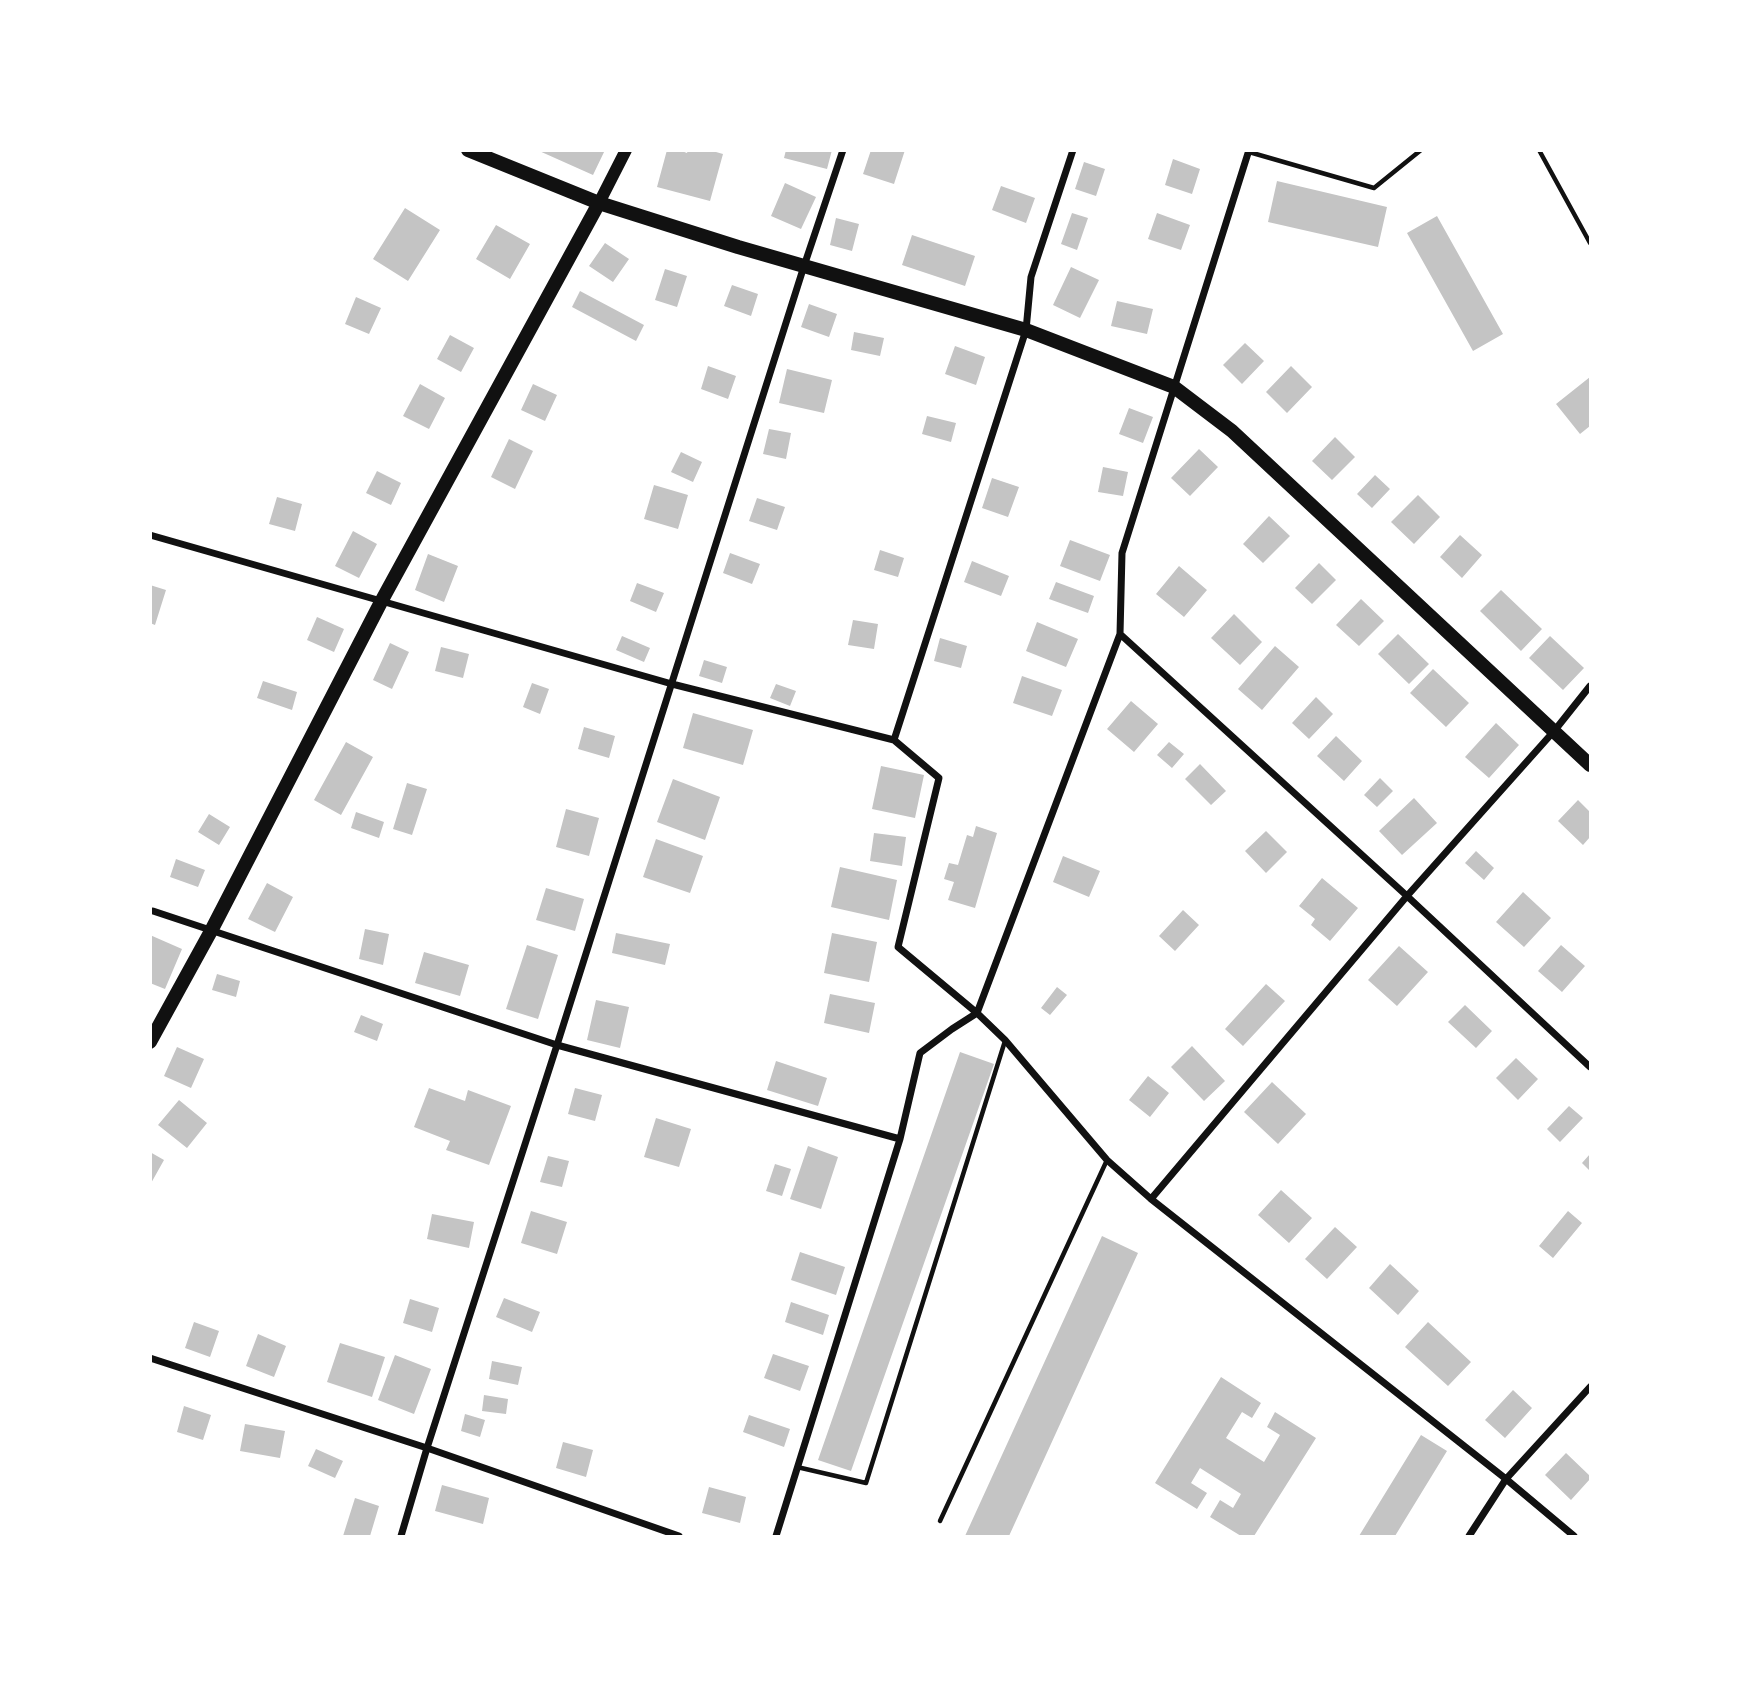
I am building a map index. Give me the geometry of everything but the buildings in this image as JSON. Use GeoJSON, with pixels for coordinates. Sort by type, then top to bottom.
{"type":"FeatureCollection","features":[{"type":"Feature","properties":{"kind":"main road"},"geometry":{"type":"LineString","coordinates":[[468,150],[599,203],[738,247],[1026,330],[1174,387],[1232,430],[1591,765]]}},
{"type":"Feature","properties":{"kind":"main road"},"geometry":{"type":"LineString","coordinates":[[150,1042],[211,931],[382,600],[599,203]]}},
{"type":"Feature","properties":{"kind":"street"},"geometry":{"type":"LineString","coordinates":[[599,203],[626,150]]}},
{"type":"Feature","properties":{"kind":"street"},"geometry":{"type":"LineString","coordinates":[[401,1536],[426,1448],[843,150]]}},
{"type":"Feature","properties":{"kind":"street"},"geometry":{"type":"LineString","coordinates":[[894,740],[1026,330],[1031,277],[1073,150]]}},
{"type":"Feature","properties":{"kind":"street"},"geometry":{"type":"LineString","coordinates":[[776,1536],[900,1139],[920,1053],[977,1013],[1120,634],[1122,553],[1249,151]]}},
{"type":"Feature","properties":{"kind":"street"},"geometry":{"type":"LineString","coordinates":[[150,535],[672,684],[894,740],[939,778],[898,947],[1005,1040],[1107,1160],[1151,1199],[1506,1479],[1574,1536]]}},
{"type":"Feature","properties":{"kind":"street"},"geometry":{"type":"LineString","coordinates":[[1120,634],[1591,1067]]}},
{"type":"Feature","properties":{"kind":"street"},"geometry":{"type":"LineString","coordinates":[[1151,1199],[1407,896],[1591,686]]}},
{"type":"Feature","properties":{"kind":"street"},"geometry":{"type":"LineString","coordinates":[[153,911],[557,1045],[900,1139]]}},
{"type":"Feature","properties":{"kind":"street"},"geometry":{"type":"LineString","coordinates":[[150,1358],[426,1448],[679,1536]]}},
{"type":"Feature","properties":{"kind":"street"},"geometry":{"type":"LineString","coordinates":[[1469,1536],[1506,1479],[1591,1387]]}},
{"type":"Feature","properties":{"kind":"lane"},"geometry":{"type":"LineString","coordinates":[[1249,151],[1374,188],[1421,150]]}},
{"type":"Feature","properties":{"kind":"lane"},"geometry":{"type":"LineString","coordinates":[[1539,150],[1591,243]]}},
{"type":"Feature","properties":{"kind":"lane"},"geometry":{"type":"LineString","coordinates":[[797,1467],[866,1483],[1005,1040]]}},
{"type":"Feature","properties":{"kind":"lane"},"geometry":{"type":"LineString","coordinates":[[940,1521],[1107,1160]]}}]}
